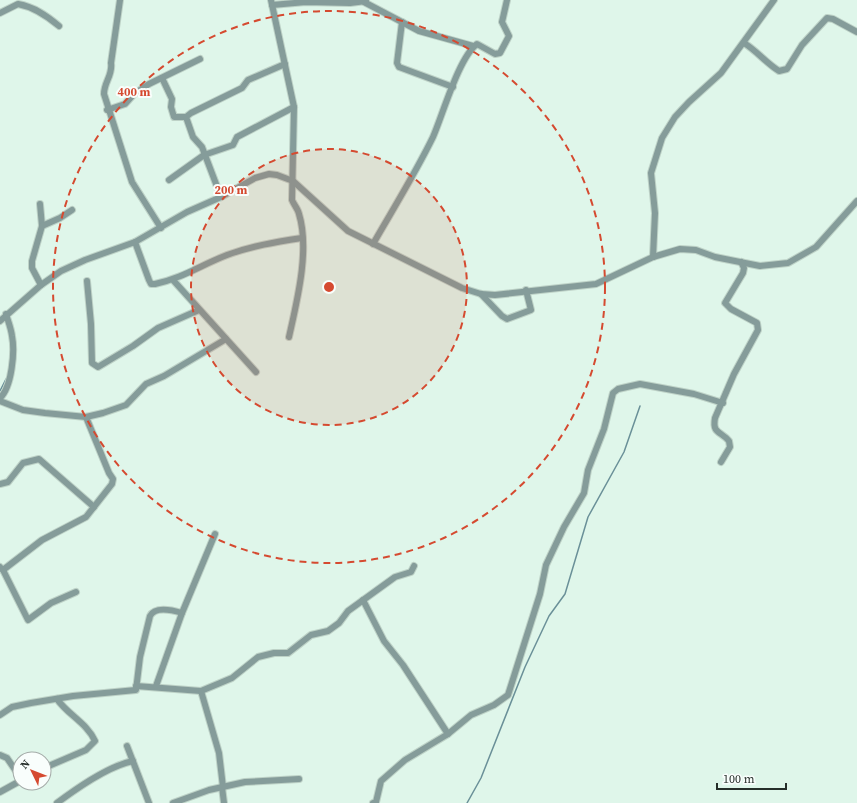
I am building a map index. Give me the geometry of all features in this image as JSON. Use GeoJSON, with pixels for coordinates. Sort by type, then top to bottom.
{"type":"FeatureCollection","features":[{"type":"Feature","properties":{"kind":"street"},"geometry":{"type":"LineString","coordinates":[[120,0],[112,70],[104,88],[107,110],[132,182],[161,228]]}},
{"type":"Feature","properties":{"kind":"street"},"geometry":{"type":"LineString","coordinates":[[289,336],[298,296],[303,257],[302,238],[299,212],[292,200],[294,107],[286,64],[271,2],[366,1],[420,31],[473,46],[477,44],[491,53],[500,52],[509,36],[502,22],[507,0]]}},
{"type":"Feature","properties":{"kind":"street"},"geometry":{"type":"LineString","coordinates":[[653,257],[655,214],[651,173],[662,138],[675,117],[689,102],[713,81],[744,43],[774,0]]}},
{"type":"Feature","properties":{"kind":"street"},"geometry":{"type":"LineString","coordinates":[[0,13],[18,4],[43,14],[58,26]]}},
{"type":"Feature","properties":{"kind":"street"},"geometry":{"type":"LineString","coordinates":[[744,43],[779,71],[787,69],[802,45],[827,18],[833,19],[857,32]]}},
{"type":"Feature","properties":{"kind":"street"},"geometry":{"type":"LineString","coordinates":[[402,22],[397,63],[399,67],[453,87]]}},
{"type":"Feature","properties":{"kind":"street"},"geometry":{"type":"LineString","coordinates":[[373,244],[432,138],[453,87],[458,70],[473,46]]}},
{"type":"Feature","properties":{"kind":"street"},"geometry":{"type":"LineString","coordinates":[[107,110],[125,104],[134,94],[200,59]]}},
{"type":"Feature","properties":{"kind":"street"},"geometry":{"type":"LineString","coordinates":[[162,78],[172,99],[171,107],[174,117],[186,117],[191,113],[242,88],[248,80],[286,64]]}},
{"type":"Feature","properties":{"kind":"street"},"geometry":{"type":"LineString","coordinates":[[169,180],[204,155],[234,145],[237,138],[294,107]]}},
{"type":"Feature","properties":{"kind":"street"},"geometry":{"type":"LineString","coordinates":[[186,117],[193,136],[202,147],[221,198]]}},
{"type":"Feature","properties":{"kind":"street"},"geometry":{"type":"LineString","coordinates":[[0,321],[6,314],[41,285],[61,271],[85,260],[135,242],[187,212],[221,198],[264,175],[277,175],[293,181],[337,224],[373,244],[462,288],[481,294],[495,295],[526,290],[596,284],[653,257],[680,249],[696,250],[741,262],[770,266],[788,263],[816,247],[857,201]]}},
{"type":"Feature","properties":{"kind":"street"},"geometry":{"type":"LineString","coordinates":[[40,204],[42,226],[32,261],[32,268],[41,285]]}},
{"type":"Feature","properties":{"kind":"street"},"geometry":{"type":"LineString","coordinates":[[42,226],[72,210]]}},
{"type":"Feature","properties":{"kind":"street"},"geometry":{"type":"LineString","coordinates":[[135,242],[151,284],[173,280],[226,256],[265,244],[302,238]]}},
{"type":"Feature","properties":{"kind":"street"},"geometry":{"type":"LineString","coordinates":[[721,462],[730,447],[729,441],[716,431],[714,426],[734,374],[758,330],[757,323],[731,309],[725,303],[744,268],[741,262]]}},
{"type":"Feature","properties":{"kind":"street"},"geometry":{"type":"LineString","coordinates":[[173,280],[256,372]]}},
{"type":"Feature","properties":{"kind":"street"},"geometry":{"type":"LineString","coordinates":[[87,282],[91,324],[92,363],[98,367],[133,346],[158,328],[200,310]]}},
{"type":"Feature","properties":{"kind":"street"},"geometry":{"type":"LineString","coordinates":[[481,294],[502,316],[507,319],[531,310],[526,290]]}},
{"type":"Feature","properties":{"kind":"street"},"geometry":{"type":"LineString","coordinates":[[6,314],[13,336],[12,367],[5,394],[0,399],[23,410],[86,417],[104,413],[126,405],[146,384],[164,376],[226,339]]}},
{"type":"Feature","properties":{"kind":"street"},"geometry":{"type":"LineString","coordinates":[[373,803],[376,802],[381,780],[405,760],[448,734],[471,715],[503,700],[508,696],[540,594],[546,566],[564,526],[584,493],[588,470],[604,429],[613,393],[618,389],[640,384],[694,394],[723,403]]}},
{"type":"Feature","properties":{"kind":"street"},"geometry":{"type":"LineString","coordinates":[[76,592],[51,602],[28,620],[1,568],[42,540],[86,518],[112,484],[113,479],[109,473],[86,417]]}},
{"type":"Feature","properties":{"kind":"street"},"geometry":{"type":"LineString","coordinates":[[0,484],[8,482],[23,463],[39,459],[94,507]]}},
{"type":"Feature","properties":{"kind":"street"},"geometry":{"type":"LineString","coordinates":[[156,686],[182,613],[215,534]]}},
{"type":"Feature","properties":{"kind":"street"},"geometry":{"type":"LineString","coordinates":[[136,686],[156,686],[201,691],[232,678],[258,657],[274,653],[288,653],[311,635],[328,631],[339,623],[348,611],[395,577],[411,572],[414,566]]}},
{"type":"Feature","properties":{"kind":"street"},"geometry":{"type":"LineString","coordinates":[[363,600],[384,641],[403,665],[448,734]]}},
{"type":"Feature","properties":{"kind":"street"},"geometry":{"type":"LineString","coordinates":[[0,715],[12,707],[57,699],[136,690],[143,641],[152,612],[158,609],[182,613]]}},
{"type":"Feature","properties":{"kind":"street"},"geometry":{"type":"LineString","coordinates":[[201,691],[218,753],[224,803]]}},
{"type":"Feature","properties":{"kind":"street"},"geometry":{"type":"LineString","coordinates":[[52,765],[86,750],[95,741],[83,724],[66,711],[57,699]]}},
{"type":"Feature","properties":{"kind":"street"},"geometry":{"type":"LineString","coordinates":[[127,746],[149,803]]}},
{"type":"Feature","properties":{"kind":"street"},"geometry":{"type":"LineString","coordinates":[[0,755],[7,758],[12,765]]}},
{"type":"Feature","properties":{"kind":"street"},"geometry":{"type":"LineString","coordinates":[[57,803],[102,774],[133,761]]}},
{"type":"Feature","properties":{"kind":"street"},"geometry":{"type":"LineString","coordinates":[[173,803],[209,790],[245,782],[299,779]]}},
{"type":"Feature","properties":{"kind":"street"},"geometry":{"type":"LineString","coordinates":[[0,792],[12,785]]}},
{"type":"Feature","properties":{"kind":"waterway"},"geometry":{"type":"LineString","coordinates":[[0,391],[6,379]]}},
{"type":"Feature","properties":{"kind":"waterway"},"geometry":{"type":"LineString","coordinates":[[467,803],[481,778],[525,667],[549,616],[565,594],[588,517],[624,452],[640,406]]}}]}
